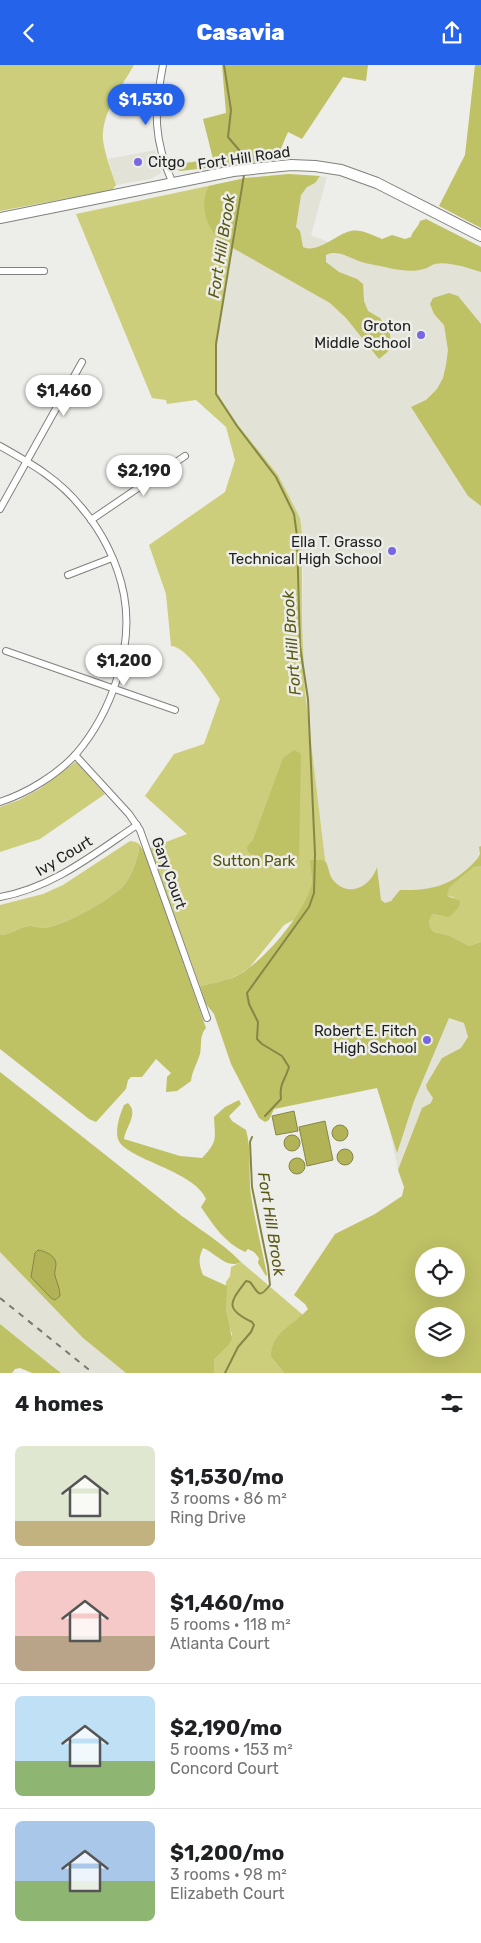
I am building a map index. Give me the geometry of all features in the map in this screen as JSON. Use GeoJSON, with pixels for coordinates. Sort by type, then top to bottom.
{"type":"FeatureCollection","features":[{"type":"Feature","properties":{"kind":"main road","name":"Fort Hill Road"},"geometry":{"type":"LineString","coordinates":[[0,218],[250,169],[304,165],[349,172],[377,183],[481,236]]}},
{"type":"Feature","properties":{"kind":"street"},"geometry":{"type":"LineString","coordinates":[[164,65],[156,103],[156,117],[160,145],[173,184]]}},
{"type":"Feature","properties":{"kind":"street"},"geometry":{"type":"LineString","coordinates":[[0,271],[44,271]]}},
{"type":"Feature","properties":{"kind":"street"},"geometry":{"type":"LineString","coordinates":[[0,509],[82,362]]}},
{"type":"Feature","properties":{"kind":"street"},"geometry":{"type":"LineString","coordinates":[[0,446],[45,472],[64,489],[91,520],[112,558],[124,596],[125,619],[121,659],[113,687],[106,707],[93,730],[75,755],[64,765],[35,786],[0,802]]}},
{"type":"Feature","properties":{"kind":"street"},"geometry":{"type":"LineString","coordinates":[[91,520],[185,456]]}},
{"type":"Feature","properties":{"kind":"street"},"geometry":{"type":"LineString","coordinates":[[68,575],[112,558]]}},
{"type":"Feature","properties":{"kind":"street"},"geometry":{"type":"LineString","coordinates":[[6,651],[175,710]]}},
{"type":"Feature","properties":{"kind":"street","name":"Gary Court"},"geometry":{"type":"LineString","coordinates":[[75,755],[137,825],[144,839],[207,1017]]}},
{"type":"Feature","properties":{"kind":"street","name":"Ivy Court"},"geometry":{"type":"LineString","coordinates":[[0,897],[29,890],[56,878],[137,825]]}},
{"type":"Feature","properties":{"kind":"shaded area"},"geometry":{"type":"Polygon","coordinates":[[[222,65],[368,65],[366,81],[343,77],[302,139],[288,132],[276,160],[180,171],[171,165],[213,159],[203,119],[226,113],[222,65]]]}},
{"type":"Feature","properties":{"kind":"shaded area"},"geometry":{"type":"Polygon","coordinates":[[[475,65],[481,65],[481,228],[439,206],[465,155],[475,65]]]}},
{"type":"Feature","properties":{"kind":"shaded area"},"geometry":{"type":"Polygon","coordinates":[[[155,150],[161,173],[150,179],[116,185],[108,159],[155,150]]]}},
{"type":"Feature","properties":{"kind":"shaded area","name":"Ella T. Grasso Technical High School"},"geometry":{"type":"Polygon","coordinates":[[[289,174],[327,177],[311,235],[353,252],[404,262],[426,219],[481,247],[481,1130],[398,1170],[381,1088],[330,901],[305,692],[302,624],[303,568],[238,425],[217,393],[217,342],[229,264],[246,178],[289,174]]]}},
{"type":"Feature","properties":{"kind":"shaded area"},"geometry":{"type":"Polygon","coordinates":[[[289,174],[320,176],[301,195],[296,227],[300,231],[303,247],[315,248],[321,246],[351,231],[359,231],[382,239],[392,235],[405,239],[411,237],[420,221],[426,219],[481,247],[481,272],[446,263],[411,271],[364,263],[336,253],[326,255],[326,262],[339,272],[357,279],[363,284],[364,301],[368,311],[380,318],[390,334],[391,349],[379,359],[346,318],[330,303],[224,243],[209,225],[204,209],[204,201],[209,186],[246,178],[289,174]]]}},
{"type":"Feature","properties":{"kind":"shaded area"},"geometry":{"type":"Polygon","coordinates":[[[449,293],[458,296],[481,324],[481,506],[468,496],[411,407],[426,400],[437,389],[443,378],[448,350],[444,325],[434,314],[430,304],[433,298],[449,293]]]}},
{"type":"Feature","properties":{"kind":"shaded area"},"geometry":{"type":"Polygon","coordinates":[[[294,750],[301,755],[299,859],[287,867],[280,867],[267,863],[248,852],[247,847],[253,840],[283,758],[294,750]]]}},
{"type":"Feature","properties":{"kind":"shaded area"},"geometry":{"type":"Polygon","coordinates":[[[139,844],[146,855],[206,1028],[202,1034],[200,1054],[191,1081],[177,1091],[166,1092],[167,1077],[171,1073],[156,1059],[142,1077],[131,1077],[128,1080],[126,1089],[96,1122],[89,1119],[0,1049],[0,935],[29,926],[45,928],[53,926],[100,904],[125,884],[137,859],[139,844]]]}},
{"type":"Feature","properties":{"kind":"shaded area"},"geometry":{"type":"Polygon","coordinates":[[[481,846],[481,866],[474,867],[449,888],[447,896],[460,901],[459,907],[449,917],[433,914],[429,923],[434,932],[450,936],[469,946],[481,942],[481,1373],[284,1373],[271,1357],[272,1348],[279,1335],[308,1309],[294,1295],[335,1234],[375,1214],[402,1196],[404,1187],[398,1170],[422,1108],[431,1103],[433,1098],[426,1085],[442,1058],[461,1048],[468,1037],[464,1023],[449,1018],[414,1101],[397,1153],[377,1088],[274,1109],[269,1120],[265,1122],[259,1118],[231,1064],[214,1014],[206,1004],[200,986],[226,980],[240,974],[261,958],[283,934],[308,895],[312,884],[310,860],[326,862],[333,880],[339,886],[346,889],[359,888],[365,884],[370,880],[377,867],[381,900],[385,903],[391,901],[400,890],[424,889],[452,880],[469,867],[480,854],[479,847],[481,846]]]}},
{"type":"Feature","properties":{"kind":"shaded area"},"geometry":{"type":"Polygon","coordinates":[[[0,1072],[241,1262],[231,1264],[203,1248],[200,1255],[203,1275],[227,1286],[226,1309],[232,1339],[228,1346],[214,1360],[214,1373],[126,1373],[83,1338],[0,1252],[0,1072]]]}},
{"type":"Feature","properties":{"kind":"shaded area"},"geometry":{"type":"Polygon","coordinates":[[[239,1100],[241,1104],[229,1116],[232,1121],[246,1130],[248,1138],[251,1195],[266,1276],[258,1263],[259,1258],[254,1252],[248,1249],[245,1252],[231,1244],[215,1227],[201,1207],[206,1199],[199,1189],[188,1180],[133,1153],[123,1146],[117,1135],[121,1113],[124,1105],[128,1103],[131,1107],[132,1116],[124,1139],[180,1156],[202,1158],[213,1144],[214,1117],[225,1107],[239,1100]]]}},
{"type":"Feature","properties":{"kind":"shaded area"},"geometry":{"type":"Polygon","coordinates":[[[294,1111],[298,1131],[276,1135],[272,1116],[294,1111]]]}},
{"type":"Feature","properties":{"kind":"shaded area"},"geometry":{"type":"Polygon","coordinates":[[[325,1121],[333,1160],[307,1166],[299,1127],[325,1121]]]}},
{"type":"Feature","properties":{"kind":"shaded area"},"geometry":{"type":"Polygon","coordinates":[[[337,1125],[343,1125],[348,1130],[346,1139],[337,1141],[332,1136],[332,1130],[337,1125]]]}},
{"type":"Feature","properties":{"kind":"shaded area"},"geometry":{"type":"Polygon","coordinates":[[[289,1135],[295,1135],[300,1140],[298,1149],[289,1151],[284,1146],[284,1140],[289,1135]]]}},
{"type":"Feature","properties":{"kind":"shaded area"},"geometry":{"type":"Polygon","coordinates":[[[342,1149],[348,1149],[353,1154],[351,1163],[342,1165],[337,1160],[337,1154],[342,1149]]]}},
{"type":"Feature","properties":{"kind":"shaded area"},"geometry":{"type":"Polygon","coordinates":[[[294,1158],[300,1158],[305,1163],[303,1172],[294,1174],[289,1169],[289,1163],[294,1158]]]}},
{"type":"Feature","properties":{"kind":"shaded area"},"geometry":{"type":"Polygon","coordinates":[[[38,1250],[50,1254],[56,1261],[55,1274],[60,1296],[55,1300],[31,1277],[35,1253],[38,1250]]]}},
{"type":"Feature","properties":{"kind":"shaded area"},"geometry":{"type":"Polygon","coordinates":[[[0,1252],[83,1338],[126,1373],[61,1373],[0,1324],[0,1252]]]}},
{"type":"Feature","properties":{"kind":"shaded area"},"geometry":{"type":"Polygon","coordinates":[[[0,1324],[61,1373],[32,1373],[20,1368],[15,1369],[12,1373],[0,1373],[0,1324]]]}},
{"type":"Feature","properties":{"kind":"green space"},"geometry":{"type":"Polygon","coordinates":[[[0,65],[134,65],[113,100],[103,130],[105,151],[116,185],[112,190],[0,211],[0,65]]]}},
{"type":"Feature","properties":{"kind":"green space","name":"Sutton Park"},"geometry":{"type":"Polygon","coordinates":[[[246,178],[229,264],[217,342],[217,393],[238,425],[278,475],[300,518],[302,534],[302,624],[305,692],[330,901],[284,925],[250,967],[240,974],[225,981],[200,986],[150,848],[187,834],[145,796],[174,754],[204,744],[220,699],[205,676],[191,660],[178,648],[171,646],[166,594],[149,545],[225,492],[235,460],[226,427],[196,400],[167,404],[166,400],[152,398],[76,214],[246,178]]]}},
{"type":"Feature","properties":{"kind":"green space"},"geometry":{"type":"Polygon","coordinates":[[[75,762],[79,764],[105,794],[40,839],[0,852],[0,807],[19,800],[41,788],[75,762]]]}},
{"type":"Feature","properties":{"kind":"green space"},"geometry":{"type":"Polygon","coordinates":[[[130,841],[139,844],[135,865],[130,876],[119,890],[100,904],[53,926],[45,928],[29,926],[0,935],[0,905],[43,894],[63,885],[130,841]]]}},
{"type":"Feature","properties":{"kind":"green space"},"geometry":{"type":"Polygon","coordinates":[[[481,866],[481,942],[469,946],[450,936],[434,932],[430,925],[431,916],[433,914],[443,916],[454,897],[447,896],[448,889],[474,867],[481,866]]]}},
{"type":"Feature","properties":{"kind":"green space"},"geometry":{"type":"Polygon","coordinates":[[[241,1262],[303,1315],[271,1357],[284,1373],[214,1373],[214,1360],[228,1346],[232,1334],[225,1302],[226,1282],[230,1276],[231,1267],[241,1262]]]}},
{"type":"Feature","properties":{"kind":"waterway","name":"Fort Hill Brook"},"geometry":{"type":"LineString","coordinates":[[224,65],[231,110],[228,137],[245,157],[246,165]]}},
{"type":"Feature","properties":{"kind":"waterway","name":"Fort Hill Brook"},"geometry":{"type":"LineString","coordinates":[[244,175],[216,344],[216,394],[237,426],[276,477],[294,514],[297,536],[300,646],[308,699],[315,854],[314,893],[309,907],[247,993],[249,1004],[258,1022],[257,1039],[282,1056],[289,1067],[282,1086],[281,1099],[265,1116]]}},
{"type":"Feature","properties":{"kind":"waterway","name":"Fort Hill Brook"},"geometry":{"type":"LineString","coordinates":[[225,1373],[238,1347],[251,1332],[254,1325],[234,1309],[232,1305],[236,1294],[246,1281],[250,1282],[257,1292],[261,1294],[270,1285],[252,1187],[250,1142],[252,1137]]}},
{"type":"Feature","properties":{"kind":"railway"},"geometry":{"type":"LineString","coordinates":[[0,1298],[93,1373]]}},
{"type":"Feature","properties":{"kind":"place","name":"Citgo"},"geometry":{"type":"Point","coordinates":[138,162]}},
{"type":"Feature","properties":{"kind":"place","name":"Groton Middle School"},"geometry":{"type":"Point","coordinates":[421,335]}},
{"type":"Feature","properties":{"kind":"place","name":"Ella T. Grasso Technical High School"},"geometry":{"type":"Point","coordinates":[392,551]}},
{"type":"Feature","properties":{"kind":"place","name":"Robert E. Fitch High School"},"geometry":{"type":"Point","coordinates":[427,1040]}}]}
